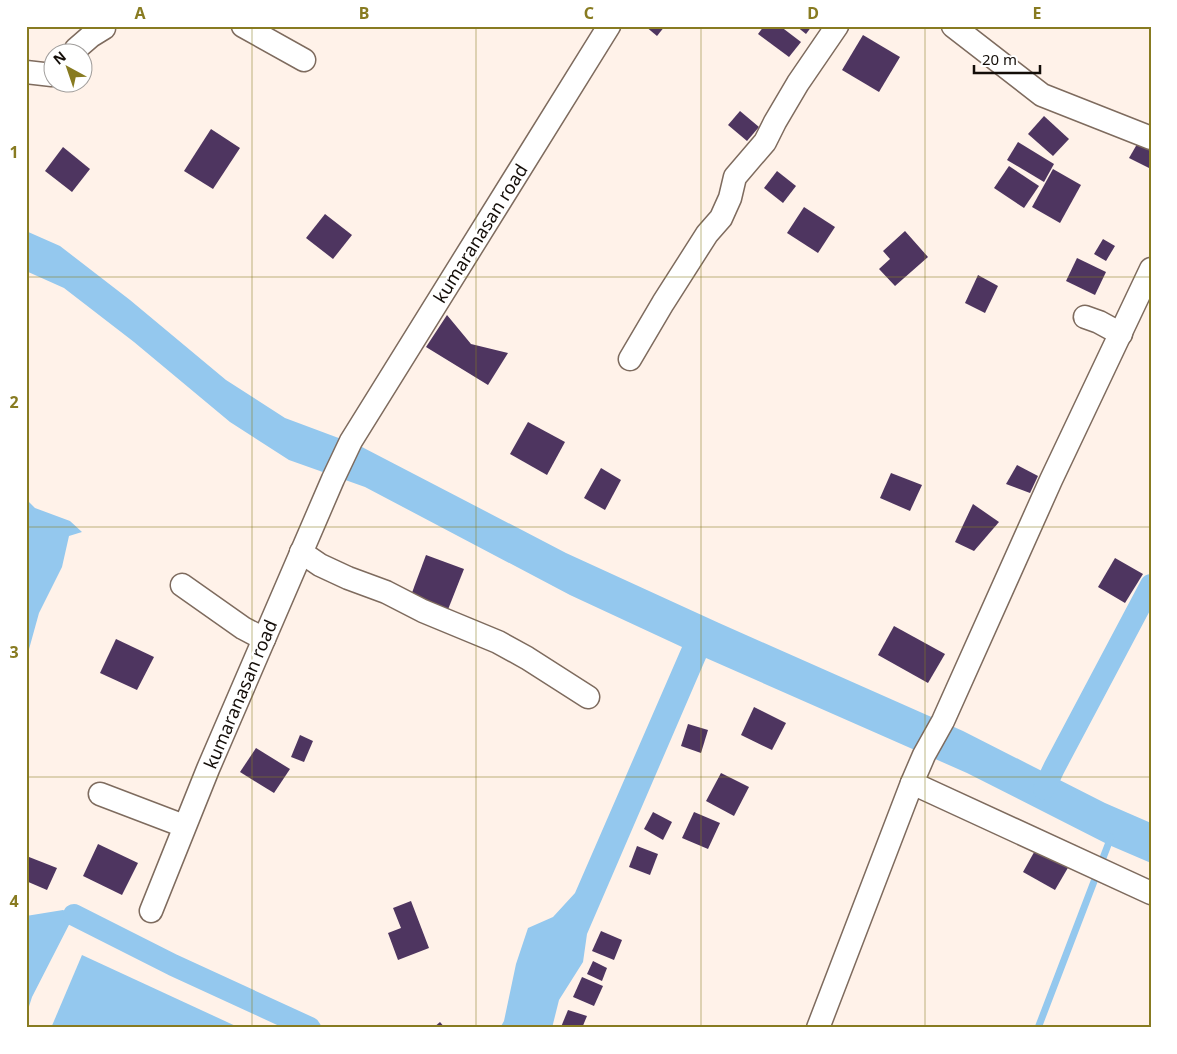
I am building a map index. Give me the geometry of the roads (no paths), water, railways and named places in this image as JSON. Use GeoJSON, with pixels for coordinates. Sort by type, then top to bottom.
{"type":"FeatureCollection","features":[{"type":"Feature","properties":{"kind":"street"},"geometry":{"type":"LineString","coordinates":[[84,42],[104,28],[104,26]]}},
{"type":"Feature","properties":{"kind":"street"},"geometry":{"type":"LineString","coordinates":[[243,26],[304,60]]}},
{"type":"Feature","properties":{"kind":"street","name":"kumaranasan road"},"geometry":{"type":"LineString","coordinates":[[151,911],[184,826],[332,479],[351,440],[609,26]]}},
{"type":"Feature","properties":{"kind":"street"},"geometry":{"type":"LineString","coordinates":[[630,359],[707,234],[721,218],[730,198],[735,176],[765,142],[798,83],[837,26]]}},
{"type":"Feature","properties":{"kind":"street"},"geometry":{"type":"LineString","coordinates":[[953,26],[1042,95],[1151,138]]}},
{"type":"Feature","properties":{"kind":"street"},"geometry":{"type":"LineString","coordinates":[[26,72],[42,74]]}},
{"type":"Feature","properties":{"kind":"street"},"geometry":{"type":"LineString","coordinates":[[818,1028],[924,755],[942,721],[1051,480],[1151,269]]}},
{"type":"Feature","properties":{"kind":"street"},"geometry":{"type":"LineString","coordinates":[[1085,317],[1100,322],[1121,334]]}},
{"type":"Feature","properties":{"kind":"street"},"geometry":{"type":"LineString","coordinates":[[301,552],[320,565],[348,578],[386,592],[423,611],[498,642],[588,697]]}},
{"type":"Feature","properties":{"kind":"street"},"geometry":{"type":"LineString","coordinates":[[182,585],[243,628],[264,639]]}},
{"type":"Feature","properties":{"kind":"street"},"geometry":{"type":"LineString","coordinates":[[912,783],[1151,893]]}},
{"type":"Feature","properties":{"kind":"street"},"geometry":{"type":"LineString","coordinates":[[100,794],[184,826]]}},
{"type":"Feature","properties":{"kind":"water"},"geometry":{"type":"Polygon","coordinates":[[[26,231],[60,246],[130,300],[226,380],[285,418],[360,446],[566,553],[963,731],[1105,803],[1151,823],[1151,863],[1109,845],[967,773],[706,658],[587,934],[583,962],[559,1000],[552,1028],[500,1028],[504,1021],[516,964],[528,928],[553,917],[575,893],[682,647],[570,595],[365,487],[289,460],[230,422],[134,342],[64,288],[26,271],[26,231]]]}},
{"type":"Feature","properties":{"kind":"water"},"geometry":{"type":"Polygon","coordinates":[[[26,499],[35,508],[70,521],[82,532],[69,536],[62,567],[39,613],[26,660],[26,499]]]}},
{"type":"Feature","properties":{"kind":"water"},"geometry":{"type":"Polygon","coordinates":[[[63,910],[74,915],[32,997],[26,1016],[26,916],[63,910]]]}},
{"type":"Feature","properties":{"kind":"water"},"geometry":{"type":"Polygon","coordinates":[[[82,955],[240,1028],[51,1028],[82,955]]]}},
{"type":"Feature","properties":{"kind":"waterway"},"geometry":{"type":"LineString","coordinates":[[1044,789],[1151,585]]}},
{"type":"Feature","properties":{"kind":"waterway"},"geometry":{"type":"LineString","coordinates":[[1038,1028],[1111,837]]}},
{"type":"Feature","properties":{"kind":"waterway"},"geometry":{"type":"LineString","coordinates":[[74,915],[173,965],[310,1028]]}}]}
